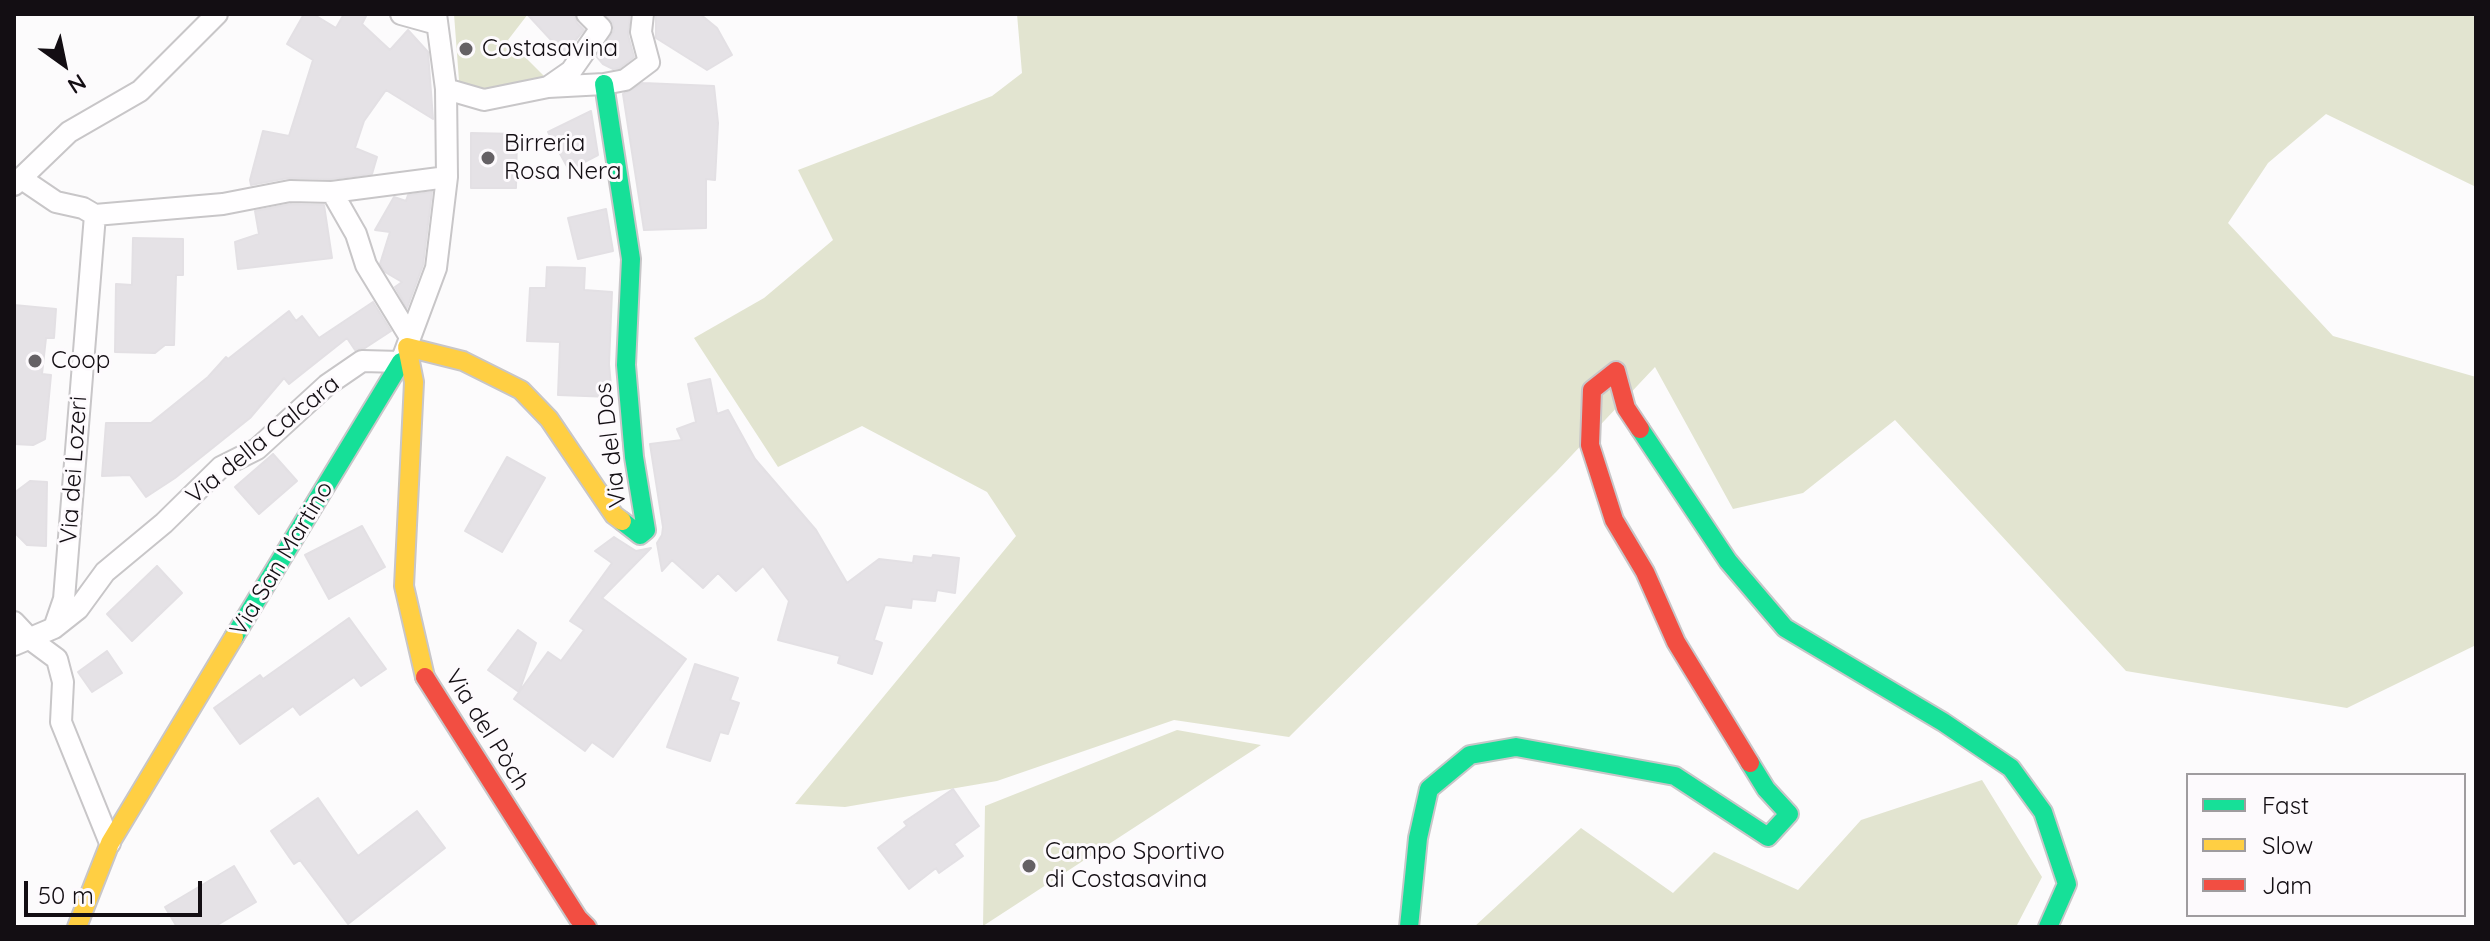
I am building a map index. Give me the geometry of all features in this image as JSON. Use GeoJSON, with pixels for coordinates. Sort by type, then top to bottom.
{"type":"FeatureCollection","features":[{"type":"Feature","properties":{"kind":"street"},"geometry":{"type":"LineString","coordinates":[[217,14],[140,91],[69,132],[18,182],[56,202],[83,208],[95,215],[223,204],[290,191],[332,192],[447,177]]}},
{"type":"Feature","properties":{"kind":"street"},"geometry":{"type":"LineString","coordinates":[[401,14],[436,19]]}},
{"type":"Feature","properties":{"kind":"street"},"geometry":{"type":"LineString","coordinates":[[548,87],[571,71],[601,28],[587,14]]}},
{"type":"Feature","properties":{"kind":"street"},"geometry":{"type":"LineString","coordinates":[[446,89],[484,100],[548,87],[625,80],[649,62],[641,32],[643,14]]}},
{"type":"Feature","properties":{"kind":"street","name":"Via San Martino"},"geometry":{"type":"LineString","coordinates":[[77,927],[110,843],[406,349],[436,268],[447,177],[446,89],[436,19]]}},
{"type":"Feature","properties":{"kind":"street","name":"Via del Dos"},"geometry":{"type":"LineString","coordinates":[[406,349],[463,361],[521,390],[549,419],[614,515],[640,535],[646,530],[634,457],[626,365],[631,259],[604,84]]}},
{"type":"Feature","properties":{"kind":"street"},"geometry":{"type":"LineString","coordinates":[[332,192],[356,234],[366,265],[406,349]]}},
{"type":"Feature","properties":{"kind":"street","name":"Via dei Lozeri"},"geometry":{"type":"LineString","coordinates":[[54,628],[64,599],[95,215]]}},
{"type":"Feature","properties":{"kind":"street","name":"Via della Calcara"},"geometry":{"type":"LineString","coordinates":[[22,642],[54,628],[78,609],[105,572],[164,523],[221,467],[257,449],[327,385],[362,361],[406,349]]}},
{"type":"Feature","properties":{"kind":"street","name":"Via del Pòch"},"geometry":{"type":"LineString","coordinates":[[406,349],[414,382],[404,586],[425,678],[578,918],[587,927]]}},
{"type":"Feature","properties":{"kind":"street"},"geometry":{"type":"LineString","coordinates":[[1409,927],[1418,838],[1429,789],[1470,755],[1516,747],[1675,776],[1768,837],[1789,814],[1766,789],[1676,642],[1645,572],[1614,520],[1590,445],[1592,390],[1616,371],[1626,408],[1691,509],[1728,561],[1785,628],[1943,722],[2011,768],[2043,812],[2067,884],[2048,927]]}},
{"type":"Feature","properties":{"kind":"street"},"geometry":{"type":"LineString","coordinates":[[14,622],[22,642],[57,659],[63,682],[61,722],[110,843]]}},
{"type":"Feature","properties":{"kind":"green space"},"geometry":{"type":"Polygon","coordinates":[[[454,14],[528,14],[508,40],[549,81],[460,94],[454,14]]]}},
{"type":"Feature","properties":{"kind":"green space"},"geometry":{"type":"Polygon","coordinates":[[[1017,14],[2476,14],[2476,187],[2326,114],[2268,163],[2228,223],[2333,336],[2476,377],[2476,645],[2347,708],[2126,671],[1895,420],[1803,493],[1733,509],[1655,367],[1556,472],[1289,737],[1174,720],[997,781],[845,807],[795,804],[1016,536],[987,492],[862,426],[778,467],[694,338],[764,298],[833,240],[798,170],[992,96],[1022,73],[1017,14]]]}},
{"type":"Feature","properties":{"kind":"green space","name":"Campo Sportivo di Costasavina"},"geometry":{"type":"Polygon","coordinates":[[[1177,730],[1261,745],[983,926],[985,806],[1177,730]]]}},
{"type":"Feature","properties":{"kind":"green space"},"geometry":{"type":"Polygon","coordinates":[[[1982,780],[2042,877],[2016,927],[1474,927],[1581,828],[1673,893],[1714,852],[1798,890],[1861,820],[1982,780]]]}},
{"type":"Feature","properties":{"kind":"building"},"geometry":{"type":"Polygon","coordinates":[[[304,14],[313,14],[336,28],[344,14],[367,14],[362,24],[390,50],[408,30],[428,52],[433,119],[386,90],[364,121],[355,148],[377,157],[372,174],[331,179],[288,178],[251,185],[263,131],[289,136],[313,60],[287,44],[304,14]]]}},
{"type":"Feature","properties":{"kind":"building"},"geometry":{"type":"Polygon","coordinates":[[[527,14],[574,14],[584,30],[564,54],[527,14]]]}},
{"type":"Feature","properties":{"kind":"building"},"geometry":{"type":"Polygon","coordinates":[[[605,14],[630,14],[628,35],[634,57],[620,68],[613,69],[597,57],[614,31],[613,23],[605,14]]]}},
{"type":"Feature","properties":{"kind":"building"},"geometry":{"type":"Polygon","coordinates":[[[656,14],[700,14],[717,28],[732,55],[707,70],[656,38],[656,14]]]}},
{"type":"Feature","properties":{"kind":"building"},"geometry":{"type":"Polygon","coordinates":[[[643,83],[714,86],[718,123],[715,180],[706,179],[706,228],[644,230],[623,94],[643,83]]]}},
{"type":"Feature","properties":{"kind":"building"},"geometry":{"type":"Polygon","coordinates":[[[591,111],[598,155],[569,170],[548,132],[591,111]]]}},
{"type":"Feature","properties":{"kind":"building"},"geometry":{"type":"Polygon","coordinates":[[[471,133],[517,134],[516,188],[471,188],[471,133]]]}},
{"type":"Feature","properties":{"kind":"building"},"geometry":{"type":"Polygon","coordinates":[[[432,192],[423,265],[407,308],[395,287],[402,282],[385,272],[380,264],[390,232],[375,230],[394,197],[406,201],[408,195],[432,192]]]}},
{"type":"Feature","properties":{"kind":"building"},"geometry":{"type":"Polygon","coordinates":[[[291,204],[324,205],[332,258],[238,269],[235,242],[259,234],[255,211],[291,204]]]}},
{"type":"Feature","properties":{"kind":"building"},"geometry":{"type":"Polygon","coordinates":[[[606,209],[613,251],[578,259],[568,218],[606,209]]]}},
{"type":"Feature","properties":{"kind":"building"},"geometry":{"type":"Polygon","coordinates":[[[133,238],[183,239],[183,275],[176,275],[174,345],[165,345],[155,353],[115,352],[116,284],[132,285],[133,238]]]}},
{"type":"Feature","properties":{"kind":"building"},"geometry":{"type":"Polygon","coordinates":[[[547,267],[585,268],[584,290],[612,292],[609,364],[612,397],[558,395],[560,342],[527,341],[530,288],[546,288],[547,267]]]}},
{"type":"Feature","properties":{"kind":"building"},"geometry":{"type":"Polygon","coordinates":[[[373,302],[391,331],[365,348],[355,350],[347,338],[289,384],[284,378],[250,418],[175,478],[146,497],[130,475],[102,476],[106,423],[151,423],[208,377],[226,357],[228,359],[289,311],[296,321],[302,316],[319,338],[373,302]]]}},
{"type":"Feature","properties":{"kind":"building"},"geometry":{"type":"Polygon","coordinates":[[[14,305],[56,309],[54,338],[46,338],[42,374],[51,375],[45,439],[33,445],[14,444],[14,305]]]}},
{"type":"Feature","properties":{"kind":"building"},"geometry":{"type":"Polygon","coordinates":[[[710,379],[717,414],[728,410],[755,459],[816,530],[847,583],[879,559],[913,563],[914,556],[959,558],[955,593],[937,590],[935,601],[912,599],[911,608],[885,605],[874,640],[882,643],[872,674],[838,663],[840,656],[778,640],[789,601],[763,566],[736,591],[718,573],[703,588],[672,560],[662,571],[657,543],[663,527],[650,444],[682,440],[677,429],[696,422],[688,384],[710,379]]]}},
{"type":"Feature","properties":{"kind":"building"},"geometry":{"type":"Polygon","coordinates":[[[273,454],[297,481],[259,514],[235,487],[273,454]]]}},
{"type":"Feature","properties":{"kind":"building"},"geometry":{"type":"Polygon","coordinates":[[[507,457],[545,478],[502,552],[465,531],[507,457]]]}},
{"type":"Feature","properties":{"kind":"building"},"geometry":{"type":"Polygon","coordinates":[[[30,481],[47,482],[46,546],[27,545],[14,532],[14,493],[30,481]]]}},
{"type":"Feature","properties":{"kind":"building"},"geometry":{"type":"Polygon","coordinates":[[[362,526],[385,567],[329,599],[305,555],[362,526]]]}},
{"type":"Feature","properties":{"kind":"building"},"geometry":{"type":"Polygon","coordinates":[[[614,537],[636,551],[651,548],[602,598],[686,659],[613,757],[592,742],[585,751],[514,699],[548,652],[561,661],[584,630],[570,621],[612,563],[595,551],[614,537]]]}},
{"type":"Feature","properties":{"kind":"building"},"geometry":{"type":"Polygon","coordinates":[[[157,566],[182,593],[132,641],[107,614],[157,566]]]}},
{"type":"Feature","properties":{"kind":"building"},"geometry":{"type":"Polygon","coordinates":[[[349,618],[386,669],[361,686],[354,677],[300,715],[293,706],[240,744],[214,708],[260,675],[263,679],[349,618]]]}},
{"type":"Feature","properties":{"kind":"building"},"geometry":{"type":"Polygon","coordinates":[[[518,630],[536,643],[519,692],[488,670],[518,630]]]}},
{"type":"Feature","properties":{"kind":"building"},"geometry":{"type":"Polygon","coordinates":[[[107,651],[122,673],[92,692],[78,672],[107,651]]]}},
{"type":"Feature","properties":{"kind":"building"},"geometry":{"type":"Polygon","coordinates":[[[695,664],[738,678],[730,700],[739,703],[728,734],[720,732],[710,761],[667,747],[695,664]]]}},
{"type":"Feature","properties":{"kind":"building"},"geometry":{"type":"Polygon","coordinates":[[[953,789],[979,826],[954,844],[963,856],[939,873],[936,868],[909,889],[878,848],[907,826],[904,822],[953,789]]]}},
{"type":"Feature","properties":{"kind":"building"},"geometry":{"type":"Polygon","coordinates":[[[318,798],[358,856],[417,811],[445,848],[348,924],[300,860],[294,864],[271,831],[318,798]]]}},
{"type":"Feature","properties":{"kind":"building"},"geometry":{"type":"Polygon","coordinates":[[[234,866],[256,902],[214,927],[177,927],[165,907],[234,866]]]}},
{"type":"Feature","properties":{"kind":"traffic: fast"},"geometry":{"type":"LineString","coordinates":[[604,84],[631,259],[626,365],[634,457],[646,530],[640,535],[622,521]]}},
{"type":"Feature","properties":{"kind":"traffic: fast"},"geometry":{"type":"LineString","coordinates":[[234,637],[401,362]]}},
{"type":"Feature","properties":{"kind":"traffic: fast"},"geometry":{"type":"LineString","coordinates":[[1640,429],[1728,561],[1785,628],[1943,722],[2011,768],[2043,812],[2067,884],[2048,927]]}},
{"type":"Feature","properties":{"kind":"traffic: fast"},"geometry":{"type":"LineString","coordinates":[[1409,927],[1418,838],[1429,789],[1470,755],[1516,747],[1675,776],[1768,837],[1789,814],[1766,789],[1750,763]]}},
{"type":"Feature","properties":{"kind":"traffic: slow"},"geometry":{"type":"LineString","coordinates":[[425,677],[404,586],[414,382],[407,347],[463,361],[521,390],[549,419],[614,515],[622,521]]}},
{"type":"Feature","properties":{"kind":"traffic: slow"},"geometry":{"type":"LineString","coordinates":[[77,927],[110,843],[234,637]]}},
{"type":"Feature","properties":{"kind":"traffic: jam"},"geometry":{"type":"LineString","coordinates":[[1640,429],[1626,408],[1616,371],[1592,390],[1590,445],[1614,520],[1645,572],[1676,642],[1750,763]]}},
{"type":"Feature","properties":{"kind":"traffic: jam"},"geometry":{"type":"LineString","coordinates":[[425,677],[578,918],[587,927]]}},
{"type":"Feature","properties":{"kind":"place","name":"Costasavina"},"geometry":{"type":"Point","coordinates":[466,49]}},
{"type":"Feature","properties":{"kind":"place","name":"Birreria Rosa Nera"},"geometry":{"type":"Point","coordinates":[488,158]}},
{"type":"Feature","properties":{"kind":"place","name":"Coop"},"geometry":{"type":"Point","coordinates":[35,361]}},
{"type":"Feature","properties":{"kind":"place","name":"Campo Sportivo di Costasavina"},"geometry":{"type":"Point","coordinates":[1029,866]}}]}
